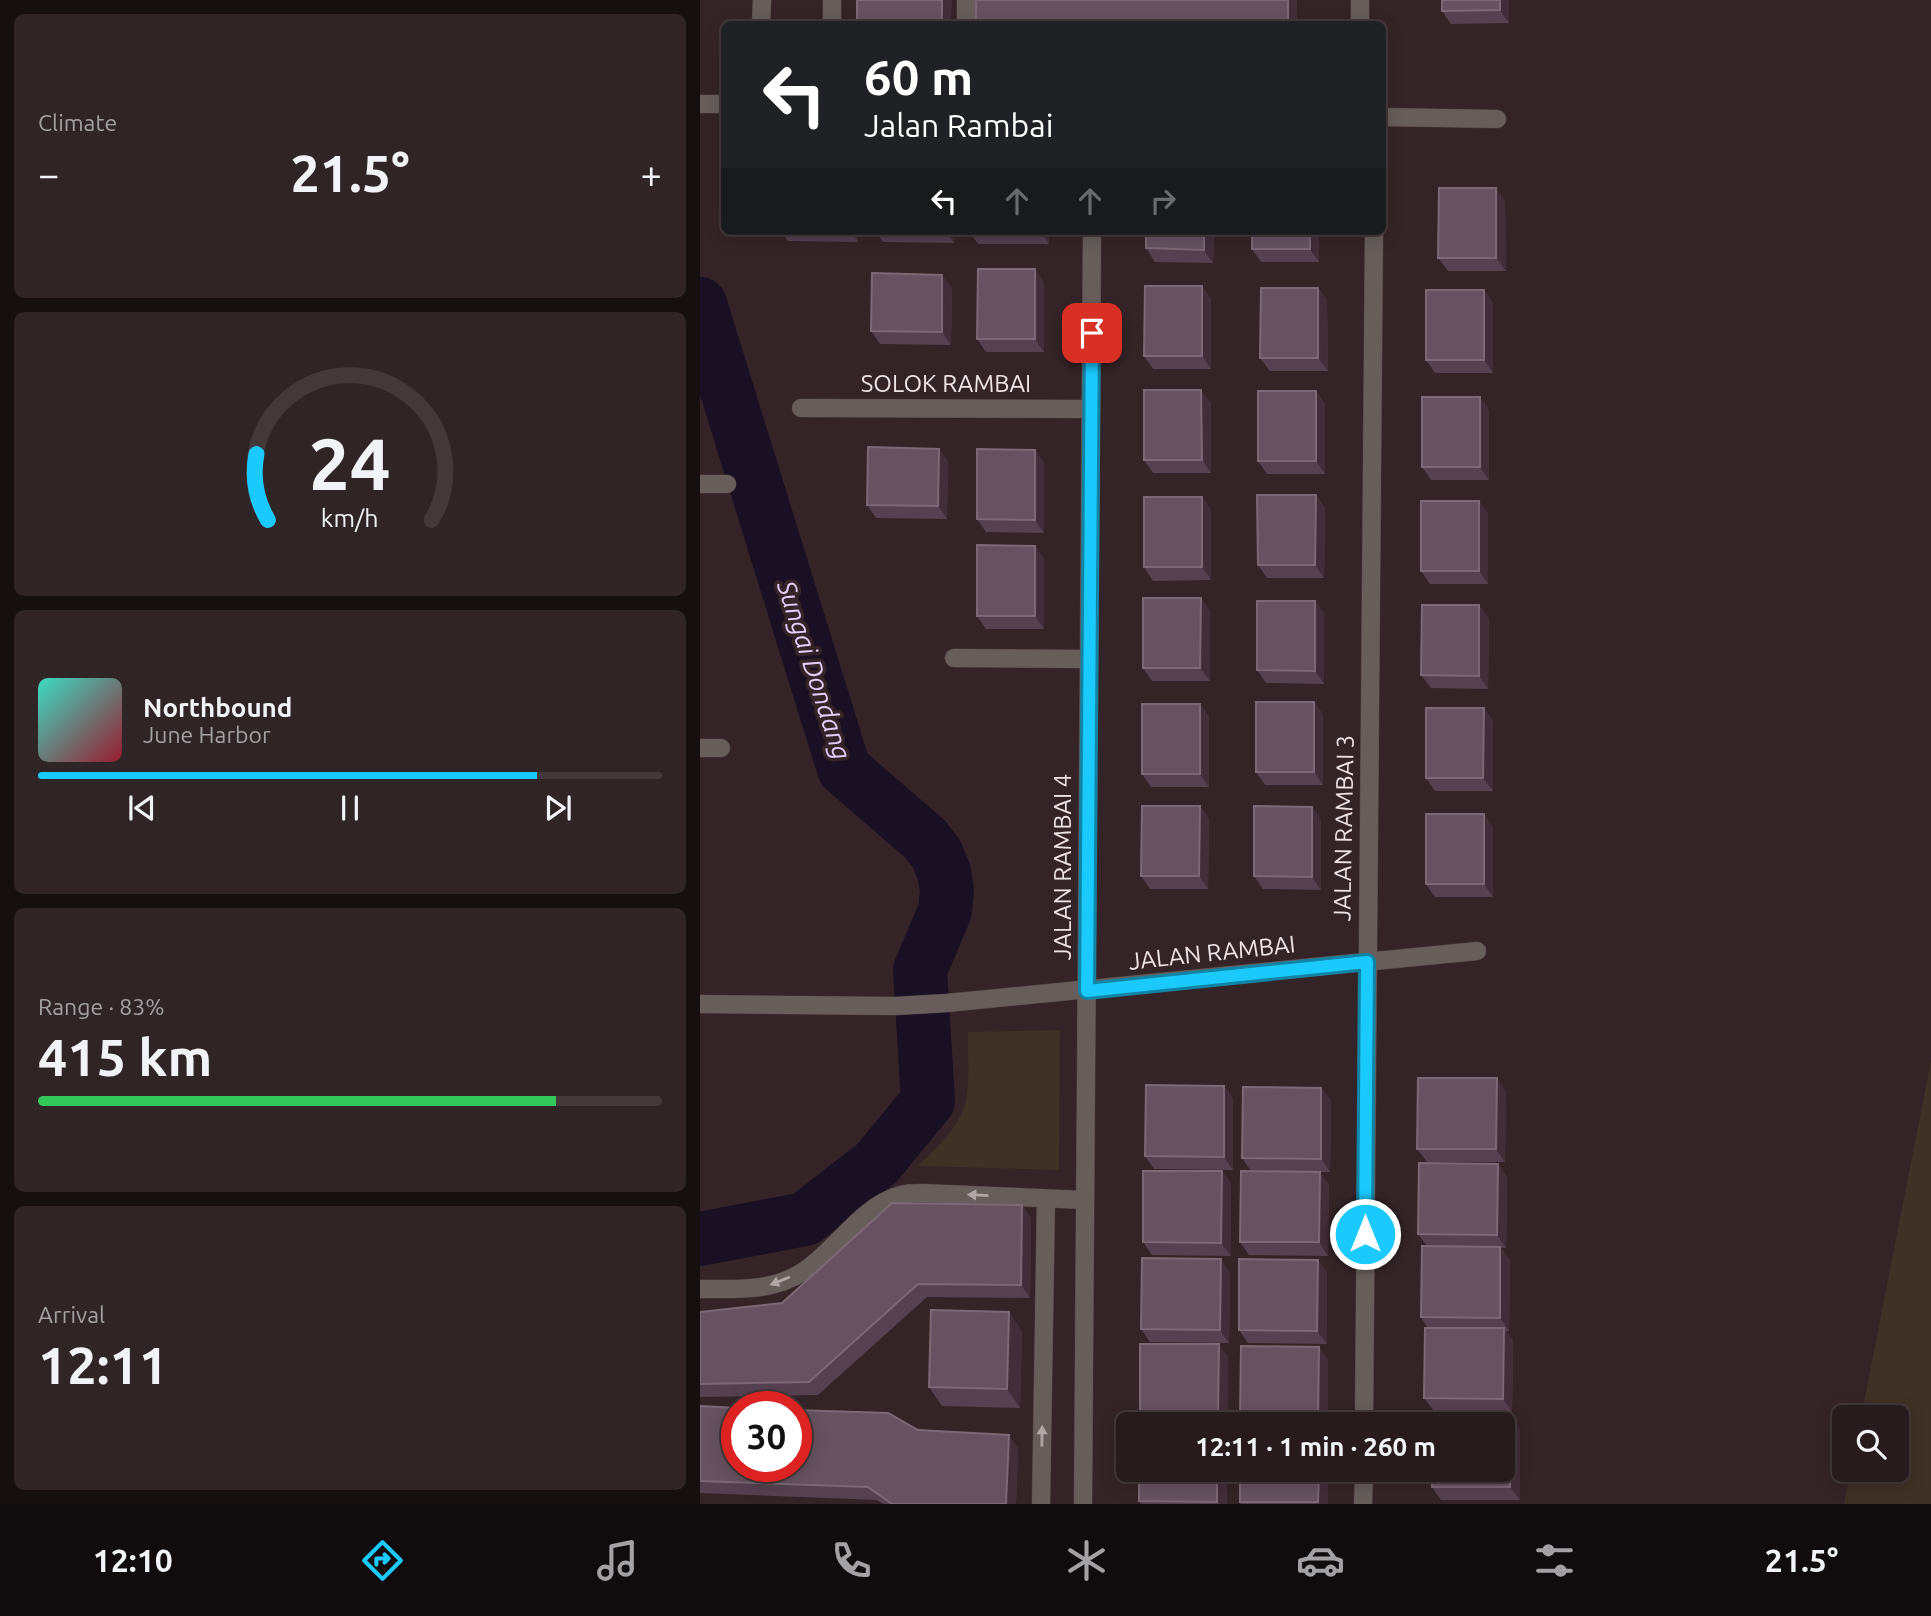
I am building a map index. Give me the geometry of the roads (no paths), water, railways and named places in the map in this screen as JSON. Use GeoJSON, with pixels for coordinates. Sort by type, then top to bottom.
{"type":"FeatureCollection","features":[{"type":"Feature","properties":{"kind":"street"},"geometry":{"type":"LineString","coordinates":[[761,21],[762,0]]}},
{"type":"Feature","properties":{"kind":"street"},"geometry":{"type":"LineString","coordinates":[[832,0],[832,21]]}},
{"type":"Feature","properties":{"kind":"street"},"geometry":{"type":"LineString","coordinates":[[966,0],[966,21]]}},
{"type":"Feature","properties":{"kind":"street"},"geometry":{"type":"LineString","coordinates":[[1360,0],[1360,21]]}},
{"type":"Feature","properties":{"kind":"street"},"geometry":{"type":"LineString","coordinates":[[700,104],[721,104]]}},
{"type":"Feature","properties":{"kind":"street"},"geometry":{"type":"LineString","coordinates":[[1386,117],[1497,119]]}},
{"type":"Feature","properties":{"kind":"street","name":"JALAN RAMBAI 4"},"geometry":{"type":"LineString","coordinates":[[1083,1504],[1093,235]]}},
{"type":"Feature","properties":{"kind":"street","name":"JALAN RAMBAI 3"},"geometry":{"type":"LineString","coordinates":[[1364,1412],[1374,235]]}},
{"type":"Feature","properties":{"kind":"street","name":"SOLOK RAMBAI"},"geometry":{"type":"LineString","coordinates":[[801,408],[1091,409]]}},
{"type":"Feature","properties":{"kind":"street"},"geometry":{"type":"LineString","coordinates":[[700,484],[727,484]]}},
{"type":"Feature","properties":{"kind":"street"},"geometry":{"type":"LineString","coordinates":[[954,658],[1089,659]]}},
{"type":"Feature","properties":{"kind":"street"},"geometry":{"type":"LineString","coordinates":[[700,748],[721,748]]}},
{"type":"Feature","properties":{"kind":"street","name":"JALAN RAMBAI"},"geometry":{"type":"LineString","coordinates":[[700,1004],[896,1006],[947,1003],[1477,951]]}},
{"type":"Feature","properties":{"kind":"street"},"geometry":{"type":"LineString","coordinates":[[700,1289],[746,1290],[772,1286],[804,1271],[876,1207],[901,1195],[922,1193],[1085,1200]]}},
{"type":"Feature","properties":{"kind":"street"},"geometry":{"type":"LineString","coordinates":[[1041,1504],[1046,1199]]}},
{"type":"Feature","properties":{"kind":"street"},"geometry":{"type":"LineString","coordinates":[[1363,1504],[1364,1482]]}},
{"type":"Feature","properties":{"kind":"waterway","name":"Sungai Dondang"},"geometry":{"type":"LineString","coordinates":[[700,304],[844,769],[925,839],[936,853],[944,872],[947,890],[945,911],[920,970],[928,1101],[877,1163],[805,1219],[700,1239]]}}]}
